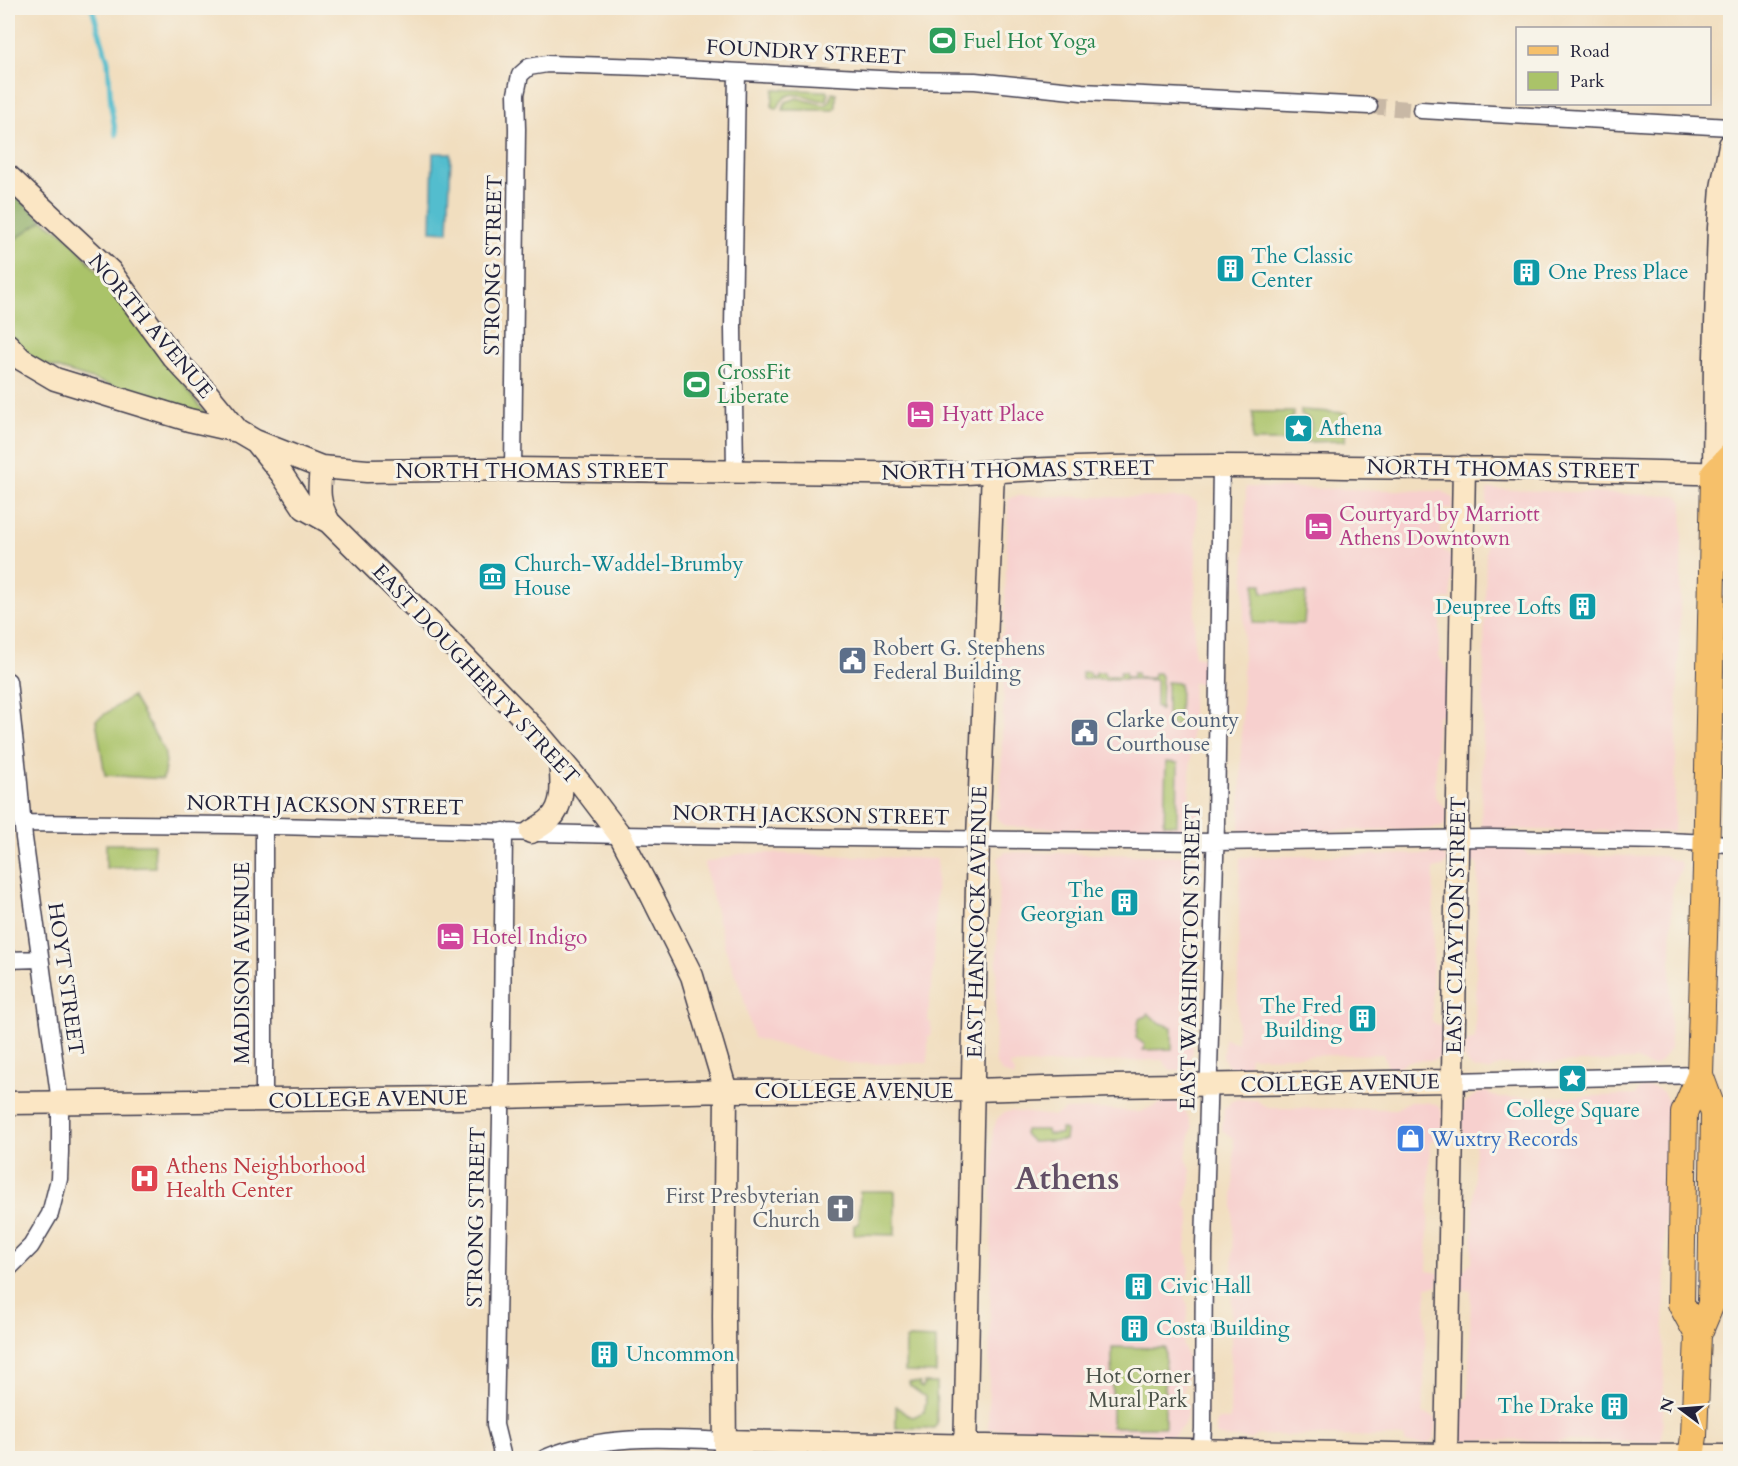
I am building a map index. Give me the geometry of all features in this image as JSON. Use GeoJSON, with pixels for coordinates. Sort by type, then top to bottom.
{"type":"FeatureCollection","features":[{"type":"Feature","properties":{"kind":"main road"},"geometry":{"type":"LineString","coordinates":[[1691,1457],[1698,1335],[1711,1304],[1714,1113],[1700,1075],[1719,844],[1725,468],[1715,357],[1722,188],[1731,145]]}},
{"type":"Feature","properties":{"kind":"main road","name":"NORTH AVENUE"},"geometry":{"type":"LineString","coordinates":[[8,176],[110,271],[173,357],[247,436]]}},
{"type":"Feature","properties":{"kind":"main road","name":"NORTH AVENUE"},"geometry":{"type":"LineString","coordinates":[[8,345],[21,359],[55,379],[247,436],[321,467]]}},
{"type":"Feature","properties":{"kind":"main road"},"geometry":{"type":"LineString","coordinates":[[247,436],[281,474],[304,508],[329,522]]}},
{"type":"Feature","properties":{"kind":"main road","name":"NORTH THOMAS STREET"},"geometry":{"type":"LineString","coordinates":[[321,467],[368,471],[513,469],[950,474],[1221,465],[1725,468]]}},
{"type":"Feature","properties":{"kind":"main road","name":"EAST DOUGHERTY STREET"},"geometry":{"type":"LineString","coordinates":[[321,467],[319,499],[329,522],[444,636],[538,733],[560,759],[620,835],[692,976],[726,1091],[725,1450]]}},
{"type":"Feature","properties":{"kind":"main road","name":"EAST CLAYTON STREET"},"geometry":{"type":"LineString","coordinates":[[1446,1457],[1464,467]]}},
{"type":"Feature","properties":{"kind":"main road","name":"EAST HANCOCK AVENUE"},"geometry":{"type":"LineString","coordinates":[[965,1452],[978,840],[993,471]]}},
{"type":"Feature","properties":{"kind":"main road"},"geometry":{"type":"LineString","coordinates":[[531,832],[552,818],[557,808],[562,787],[560,759]]}},
{"type":"Feature","properties":{"kind":"main road","name":"COLLEGE AVENUE"},"geometry":{"type":"LineString","coordinates":[[8,1103],[264,1101],[726,1091],[973,1090],[1453,1081]]}},
{"type":"Feature","properties":{"kind":"main road"},"geometry":{"type":"LineString","coordinates":[[725,1450],[1446,1457],[1731,1456]]}},
{"type":"Feature","properties":{"kind":"street","name":"FOUNDRY STREET"},"geometry":{"type":"LineString","coordinates":[[528,67],[547,64],[585,65],[898,80],[975,81],[1082,92],[1370,106]]}},
{"type":"Feature","properties":{"kind":"street","name":"STRONG STREET"},"geometry":{"type":"LineString","coordinates":[[513,469],[516,94],[520,75],[528,67]]}},
{"type":"Feature","properties":{"kind":"street"},"geometry":{"type":"LineString","coordinates":[[735,472],[737,72]]}},
{"type":"Feature","properties":{"kind":"street"},"geometry":{"type":"LineString","coordinates":[[1421,110],[1731,128]]}},
{"type":"Feature","properties":{"kind":"street","name":"EAST WASHINGTON STREET"},"geometry":{"type":"LineString","coordinates":[[1201,1454],[1216,842],[1221,465]]}},
{"type":"Feature","properties":{"kind":"street","name":"HOYT STREET"},"geometry":{"type":"LineString","coordinates":[[8,681],[22,823],[60,1102],[59,1179],[55,1201],[50,1214],[30,1246],[8,1269]]}},
{"type":"Feature","properties":{"kind":"street","name":"NORTH JACKSON STREET"},"geometry":{"type":"LineString","coordinates":[[22,823],[978,840],[1216,842],[1457,838],[1667,841],[1719,844]]}},
{"type":"Feature","properties":{"kind":"street","name":"MADISON AVENUE"},"geometry":{"type":"LineString","coordinates":[[264,826],[264,1101]]}},
{"type":"Feature","properties":{"kind":"street","name":"STRONG STREET"},"geometry":{"type":"LineString","coordinates":[[502,1458],[495,1425],[504,831]]}},
{"type":"Feature","properties":{"kind":"street"},"geometry":{"type":"LineString","coordinates":[[8,960],[40,959]]}},
{"type":"Feature","properties":{"kind":"street","name":"COLLEGE AVENUE"},"geometry":{"type":"LineString","coordinates":[[1453,1081],[1700,1075]]}},
{"type":"Feature","properties":{"kind":"street"},"geometry":{"type":"LineString","coordinates":[[545,1458],[565,1450],[626,1439],[725,1450]]}},
{"type":"Feature","properties":{"kind":"shaded area"},"geometry":{"type":"Polygon","coordinates":[[[1246,487],[1442,491],[1453,498],[1453,507],[1442,510],[1440,546],[1452,558],[1451,599],[1441,600],[1439,656],[1449,674],[1448,715],[1437,715],[1435,797],[1448,812],[1442,827],[1240,832],[1246,487]]]}},
{"type":"Feature","properties":{"kind":"shaded area"},"geometry":{"type":"Polygon","coordinates":[[[1487,489],[1675,496],[1683,502],[1674,831],[1481,829],[1487,489]]]}},
{"type":"Feature","properties":{"kind":"shaded area"},"geometry":{"type":"Polygon","coordinates":[[[1017,496],[1189,498],[1197,502],[1194,656],[1205,658],[1208,662],[1208,674],[1202,683],[1193,683],[1189,805],[1196,805],[1199,808],[1199,815],[1196,822],[1185,831],[1012,827],[1005,826],[997,818],[995,811],[1000,807],[1004,676],[998,673],[998,639],[1004,631],[1008,505],[1009,498],[1017,496]]]}},
{"type":"Feature","properties":{"kind":"shaded area"},"geometry":{"type":"Polygon","coordinates":[[[1484,845],[1519,847],[1529,855],[1662,856],[1680,862],[1682,868],[1672,888],[1670,1048],[1659,1063],[1649,1066],[1637,1060],[1499,1065],[1488,1071],[1475,1069],[1469,1065],[1464,1054],[1466,1042],[1475,1039],[1478,864],[1467,861],[1467,854],[1471,848],[1484,845]]]}},
{"type":"Feature","properties":{"kind":"shaded area"},"geometry":{"type":"Polygon","coordinates":[[[1005,852],[1189,856],[1196,860],[1198,863],[1187,875],[1183,1028],[1192,1034],[1193,1049],[1189,1061],[1179,1071],[1171,1071],[1162,1060],[1009,1065],[1015,1073],[1014,1077],[1001,1072],[995,1057],[999,862],[997,861],[1005,852]]]}},
{"type":"Feature","properties":{"kind":"shaded area"},"geometry":{"type":"Polygon","coordinates":[[[739,854],[937,859],[934,965],[928,1022],[931,1022],[931,1029],[930,1036],[928,1036],[928,1063],[851,1064],[753,1038],[743,995],[725,948],[704,863],[739,854]]]}},
{"type":"Feature","properties":{"kind":"shaded area"},"geometry":{"type":"Polygon","coordinates":[[[1442,854],[1446,858],[1446,863],[1443,867],[1434,869],[1432,1021],[1443,1030],[1440,1057],[1433,1060],[1409,1061],[1390,1070],[1383,1054],[1249,1057],[1248,1068],[1235,1069],[1227,1065],[1223,1057],[1224,1038],[1237,1043],[1240,857],[1442,854]]]}},
{"type":"Feature","properties":{"kind":"shaded area"},"geometry":{"type":"Polygon","coordinates":[[[1642,1087],[1654,1087],[1663,1092],[1670,1106],[1673,1120],[1666,1120],[1662,1439],[1659,1442],[1463,1440],[1456,1430],[1457,1409],[1468,1397],[1471,1291],[1460,1288],[1459,1276],[1472,1261],[1475,1141],[1464,1139],[1462,1136],[1464,1103],[1486,1091],[1498,1098],[1636,1095],[1642,1087]]]}},
{"type":"Feature","properties":{"kind":"shaded area"},"geometry":{"type":"Polygon","coordinates":[[[1237,1099],[1257,1100],[1268,1108],[1396,1109],[1408,1102],[1431,1103],[1440,1107],[1442,1132],[1437,1139],[1430,1142],[1427,1271],[1438,1273],[1439,1276],[1438,1286],[1427,1287],[1423,1413],[1435,1418],[1436,1422],[1434,1437],[1429,1443],[1406,1443],[1404,1437],[1259,1435],[1251,1439],[1220,1437],[1215,1434],[1215,1424],[1218,1420],[1230,1420],[1234,1139],[1222,1130],[1224,1109],[1237,1099]]]}},
{"type":"Feature","properties":{"kind":"shaded area"},"geometry":{"type":"Polygon","coordinates":[[[1166,1101],[1174,1101],[1184,1108],[1192,1126],[1186,1157],[1191,1171],[1191,1181],[1185,1205],[1190,1212],[1190,1224],[1185,1251],[1189,1257],[1189,1270],[1184,1296],[1188,1307],[1183,1346],[1187,1356],[1187,1370],[1182,1394],[1188,1406],[1183,1426],[1174,1435],[1163,1438],[1157,1438],[1150,1432],[988,1429],[993,1130],[997,1119],[1003,1113],[1011,1111],[1054,1116],[1066,1110],[1108,1109],[1140,1112],[1166,1101]]]}},
{"type":"Feature","properties":{"kind":"green space"},"geometry":{"type":"Polygon","coordinates":[[[774,89],[827,91],[827,100],[792,95],[786,97],[776,109],[772,106],[774,89]]]}},
{"type":"Feature","properties":{"kind":"green space"},"geometry":{"type":"Polygon","coordinates":[[[832,92],[836,93],[834,110],[783,110],[785,102],[797,98],[824,105],[830,100],[832,92]]]}},
{"type":"Feature","properties":{"kind":"green space"},"geometry":{"type":"Polygon","coordinates":[[[8,192],[11,192],[43,220],[8,244],[8,192]]]}},
{"type":"Feature","properties":{"kind":"green space"},"geometry":{"type":"Polygon","coordinates":[[[43,220],[66,235],[125,303],[207,416],[38,362],[8,338],[8,244],[43,220]]]}},
{"type":"Feature","properties":{"kind":"green space"},"geometry":{"type":"Polygon","coordinates":[[[1301,410],[1346,413],[1345,441],[1303,442],[1302,440],[1311,430],[1311,423],[1306,416],[1301,414],[1301,410]]]}},
{"type":"Feature","properties":{"kind":"green space"},"geometry":{"type":"Polygon","coordinates":[[[1253,412],[1294,412],[1286,424],[1286,430],[1292,441],[1252,441],[1253,412]]]}},
{"type":"Feature","properties":{"kind":"green space"},"geometry":{"type":"Polygon","coordinates":[[[1255,584],[1262,584],[1262,592],[1306,593],[1304,624],[1253,623],[1255,584]]]}},
{"type":"Feature","properties":{"kind":"green space"},"geometry":{"type":"Polygon","coordinates":[[[1082,672],[1089,672],[1090,676],[1096,676],[1096,672],[1104,672],[1105,676],[1120,676],[1120,672],[1125,672],[1126,677],[1133,677],[1133,673],[1137,673],[1138,678],[1153,678],[1154,673],[1159,673],[1162,678],[1161,710],[1156,707],[1156,680],[1082,679],[1082,672]]]}},
{"type":"Feature","properties":{"kind":"green space"},"geometry":{"type":"Polygon","coordinates":[[[1167,682],[1180,683],[1179,726],[1170,724],[1167,720],[1167,682]]]}},
{"type":"Feature","properties":{"kind":"green space"},"geometry":{"type":"Polygon","coordinates":[[[132,696],[164,750],[166,762],[163,779],[105,775],[96,720],[132,696]]]}},
{"type":"Feature","properties":{"kind":"green space"},"geometry":{"type":"Polygon","coordinates":[[[1166,762],[1178,763],[1177,825],[1164,824],[1166,762]]]}},
{"type":"Feature","properties":{"kind":"green space"},"geometry":{"type":"Polygon","coordinates":[[[106,844],[154,844],[155,867],[106,868],[106,844]]]}},
{"type":"Feature","properties":{"kind":"green space"},"geometry":{"type":"Polygon","coordinates":[[[1148,1013],[1158,1022],[1172,1027],[1172,1049],[1143,1050],[1145,1045],[1136,1038],[1139,1019],[1147,1016],[1148,1013]]]}},
{"type":"Feature","properties":{"kind":"green space"},"geometry":{"type":"Polygon","coordinates":[[[1061,1129],[1066,1131],[1065,1140],[1032,1142],[1024,1134],[1025,1130],[1047,1130],[1048,1134],[1061,1134],[1061,1129]]]}},
{"type":"Feature","properties":{"kind":"green space"},"geometry":{"type":"Polygon","coordinates":[[[860,1191],[895,1191],[895,1235],[854,1234],[854,1225],[859,1224],[860,1191]]]}},
{"type":"Feature","properties":{"kind":"green space"},"geometry":{"type":"Polygon","coordinates":[[[909,1338],[936,1339],[936,1373],[905,1372],[906,1340],[909,1338]]]}},
{"type":"Feature","properties":{"kind":"green space","name":"Hot Corner Mural Park"},"geometry":{"type":"Polygon","coordinates":[[[1112,1347],[1165,1348],[1165,1427],[1112,1427],[1112,1347]]]}},
{"type":"Feature","properties":{"kind":"green space"},"geometry":{"type":"Polygon","coordinates":[[[909,1382],[920,1383],[919,1386],[922,1388],[924,1383],[936,1383],[937,1424],[934,1428],[896,1428],[896,1406],[913,1417],[924,1412],[925,1397],[910,1386],[909,1382]]]}},
{"type":"Feature","properties":{"kind":"water"},"geometry":{"type":"Polygon","coordinates":[[[433,153],[451,153],[448,232],[431,231],[433,153]]]}},
{"type":"Feature","properties":{"kind":"waterway"},"geometry":{"type":"LineString","coordinates":[[92,8],[108,61],[111,107],[116,135]]}},
{"type":"Feature","properties":{"kind":"tunnel"},"geometry":{"type":"LineString","coordinates":[[1369,106],[1421,110]]}},
{"type":"Feature","properties":{"kind":"place","name":"Fuel Hot Yoga"},"geometry":{"type":"Point","coordinates":[942,41]}},
{"type":"Feature","properties":{"kind":"place","name":"The Classic Center"},"geometry":{"type":"Point","coordinates":[1230,268]}},
{"type":"Feature","properties":{"kind":"place","name":"One Press Place"},"geometry":{"type":"Point","coordinates":[1527,272]}},
{"type":"Feature","properties":{"kind":"place","name":"CrossFit Liberate"},"geometry":{"type":"Point","coordinates":[696,384]}},
{"type":"Feature","properties":{"kind":"place","name":"Hyatt Place"},"geometry":{"type":"Point","coordinates":[921,414]}},
{"type":"Feature","properties":{"kind":"place","name":"Athena"},"geometry":{"type":"Point","coordinates":[1298,428]}},
{"type":"Feature","properties":{"kind":"place","name":"Courtyard by Marriott Athens Downtown"},"geometry":{"type":"Point","coordinates":[1318,526]}},
{"type":"Feature","properties":{"kind":"place","name":"Church-Waddel-Brumby House"},"geometry":{"type":"Point","coordinates":[493,576]}},
{"type":"Feature","properties":{"kind":"place","name":"Deupree Lofts"},"geometry":{"type":"Point","coordinates":[1582,607]}},
{"type":"Feature","properties":{"kind":"place","name":"Robert G. Stephens Federal Building"},"geometry":{"type":"Point","coordinates":[852,660]}},
{"type":"Feature","properties":{"kind":"place","name":"Clarke County Courthouse"},"geometry":{"type":"Point","coordinates":[1085,732]}},
{"type":"Feature","properties":{"kind":"place","name":"The Georgian"},"geometry":{"type":"Point","coordinates":[1125,902]}},
{"type":"Feature","properties":{"kind":"place","name":"Hotel Indigo"},"geometry":{"type":"Point","coordinates":[451,937]}},
{"type":"Feature","properties":{"kind":"place","name":"The Fred Building"},"geometry":{"type":"Point","coordinates":[1363,1018]}},
{"type":"Feature","properties":{"kind":"place","name":"College Square"},"geometry":{"type":"Point","coordinates":[1573,1079]}},
{"type":"Feature","properties":{"kind":"place","name":"Wuxtry Records"},"geometry":{"type":"Point","coordinates":[1410,1139]}},
{"type":"Feature","properties":{"kind":"place","name":"Athens Neighborhood Health Center"},"geometry":{"type":"Point","coordinates":[145,1178]}},
{"type":"Feature","properties":{"kind":"place","name":"First Presbyterian Church"},"geometry":{"type":"Point","coordinates":[841,1208]}},
{"type":"Feature","properties":{"kind":"place","name":"Civic Hall"},"geometry":{"type":"Point","coordinates":[1139,1286]}},
{"type":"Feature","properties":{"kind":"place","name":"Costa Building"},"geometry":{"type":"Point","coordinates":[1135,1328]}},
{"type":"Feature","properties":{"kind":"place","name":"Uncommon"},"geometry":{"type":"Point","coordinates":[605,1354]}},
{"type":"Feature","properties":{"kind":"place","name":"The Drake"},"geometry":{"type":"Point","coordinates":[1615,1406]}},
{"type":"Feature","properties":{"kind":"district","name":"Athens"},"geometry":{"type":"Point","coordinates":[1067,1177]}}]}
